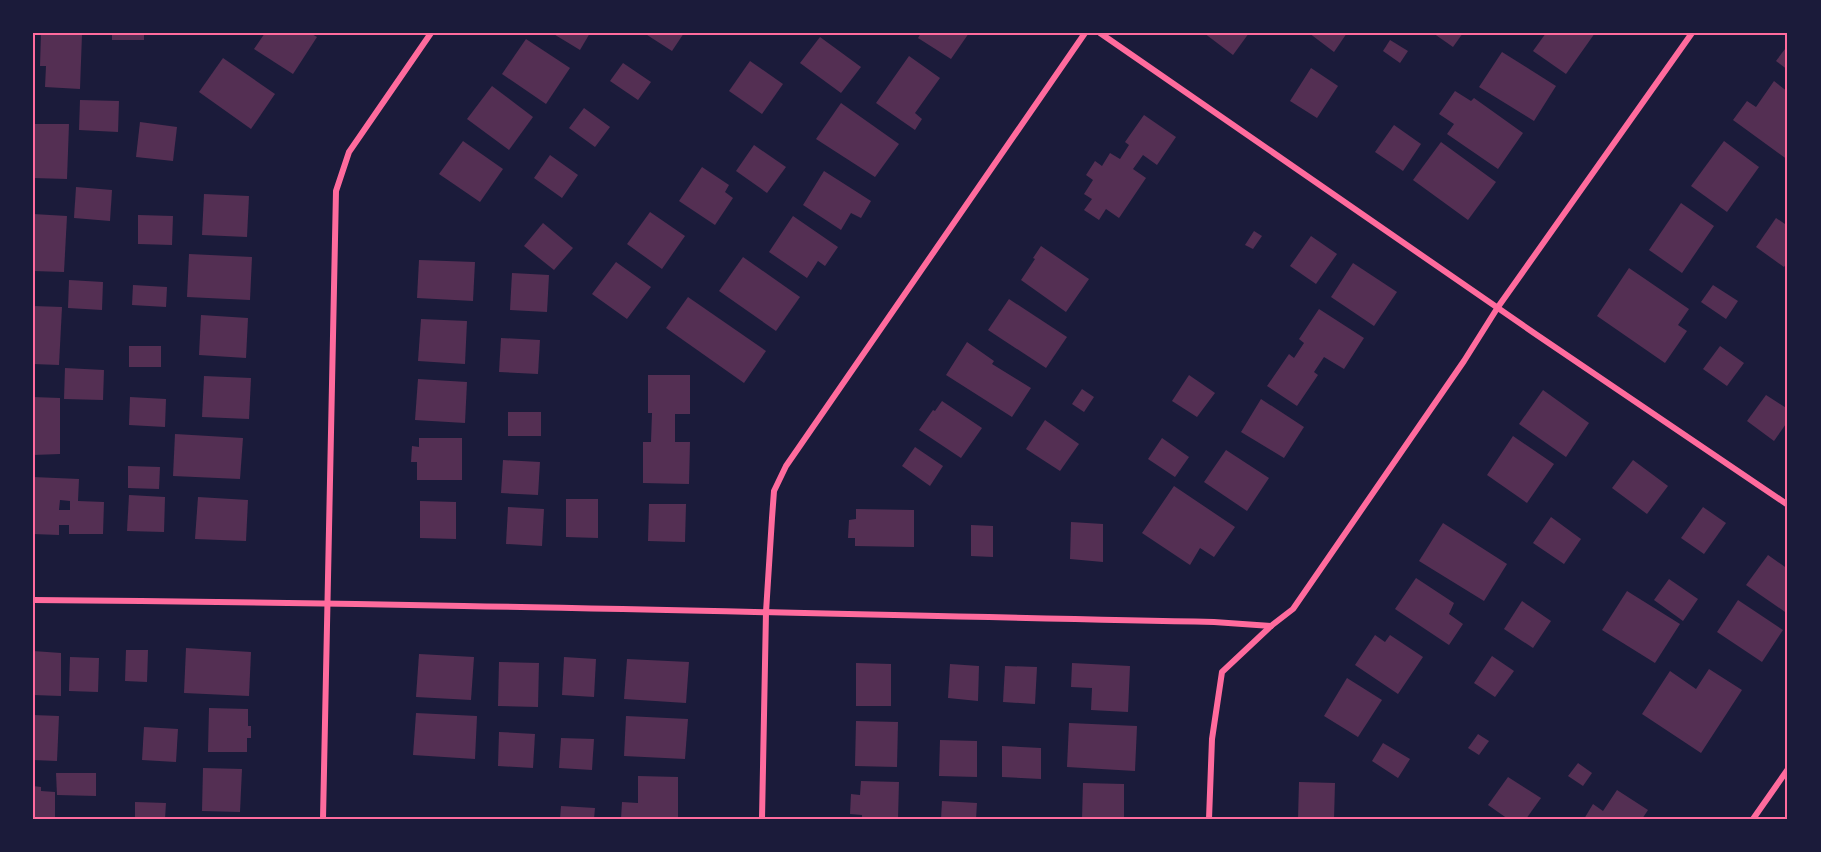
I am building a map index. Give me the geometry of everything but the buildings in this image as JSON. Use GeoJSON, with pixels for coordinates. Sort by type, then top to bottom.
{"type":"FeatureCollection","features":[{"type":"Feature","properties":{"kind":"street"},"geometry":{"type":"LineString","coordinates":[[323,819],[336,191],[349,152],[431,33]]}},
{"type":"Feature","properties":{"kind":"street"},"geometry":{"type":"LineString","coordinates":[[762,819],[766,612],[774,491],[786,466],[1085,33]]}},
{"type":"Feature","properties":{"kind":"street"},"geometry":{"type":"LineString","coordinates":[[1100,33],[1788,505]]}},
{"type":"Feature","properties":{"kind":"street"},"geometry":{"type":"LineString","coordinates":[[1209,819],[1212,739],[1222,672],[1271,626],[1293,609],[1318,576],[1498,307],[1692,33]]}},
{"type":"Feature","properties":{"kind":"street"},"geometry":{"type":"LineString","coordinates":[[33,600],[328,603],[766,612],[1215,622],[1271,626]]}},
{"type":"Feature","properties":{"kind":"street"},"geometry":{"type":"LineString","coordinates":[[1753,819],[1788,769]]}}]}
